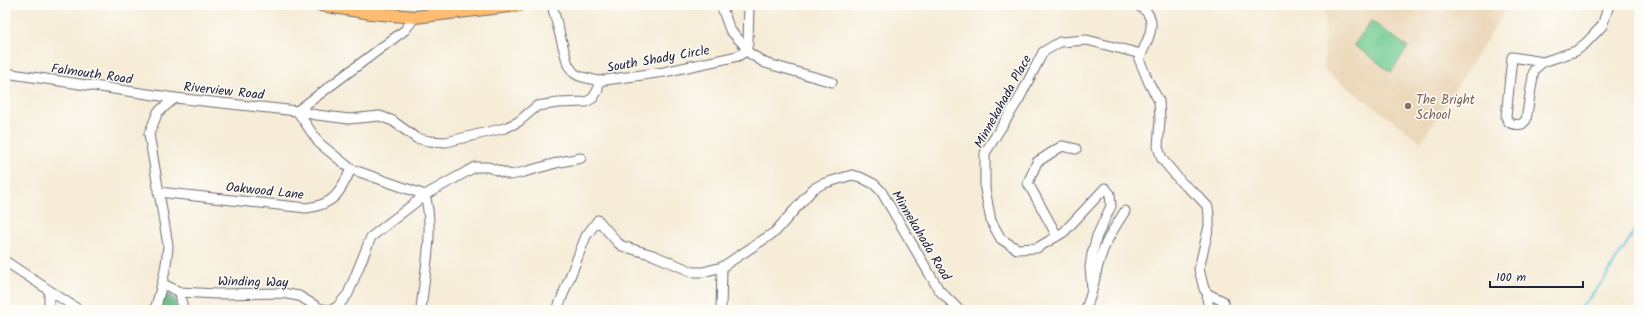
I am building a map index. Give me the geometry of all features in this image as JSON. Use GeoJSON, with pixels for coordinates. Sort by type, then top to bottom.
{"type":"FeatureCollection","features":[{"type":"Feature","properties":{"kind":"main road"},"geometry":{"type":"LineString","coordinates":[[321,5],[371,13],[415,17],[453,14],[519,5]]}},
{"type":"Feature","properties":{"kind":"street"},"geometry":{"type":"LineString","coordinates":[[453,14],[466,5]]}},
{"type":"Feature","properties":{"kind":"street","name":"South Shady Circle"},"geometry":{"type":"LineString","coordinates":[[552,5],[568,65],[574,73],[579,76],[598,81],[664,72],[738,56],[746,51]]}},
{"type":"Feature","properties":{"kind":"street"},"geometry":{"type":"LineString","coordinates":[[721,5],[730,30],[744,45],[746,51],[765,63],[832,82]]}},
{"type":"Feature","properties":{"kind":"street"},"geometry":{"type":"LineString","coordinates":[[746,51],[748,44],[749,5]]}},
{"type":"Feature","properties":{"kind":"street"},"geometry":{"type":"LineString","coordinates":[[1138,5],[1148,14],[1151,25],[1149,37],[1139,59],[1149,83],[1159,101],[1160,120],[1158,147],[1162,159],[1182,183],[1198,196],[1208,207],[1210,216],[1209,226],[1199,269],[1204,289],[1208,294],[1223,301],[1224,304],[1222,310]]}},
{"type":"Feature","properties":{"kind":"street"},"geometry":{"type":"LineString","coordinates":[[1543,62],[1512,57],[1506,117],[1510,123],[1522,124],[1526,120],[1534,70],[1543,62],[1569,53],[1586,43],[1602,26],[1609,5]]}},
{"type":"Feature","properties":{"kind":"street"},"geometry":{"type":"LineString","coordinates":[[415,17],[405,30],[297,111],[319,143],[351,169],[425,195],[475,167],[488,167],[511,174],[581,158]]}},
{"type":"Feature","properties":{"kind":"street","name":"Minnekahada Place"},"geometry":{"type":"LineString","coordinates":[[1092,289],[1090,267],[1092,254],[1097,236],[1111,206],[1110,194],[1105,188],[1064,232],[1037,248],[1017,250],[1001,239],[991,221],[985,189],[985,153],[1019,99],[1043,52],[1060,42],[1087,40],[1141,54]]}},
{"type":"Feature","properties":{"kind":"street","name":"Falmouth Road"},"geometry":{"type":"LineString","coordinates":[[5,73],[175,98]]}},
{"type":"Feature","properties":{"kind":"street","name":"Riverview Road"},"geometry":{"type":"LineString","coordinates":[[155,310],[163,284],[168,245],[148,134],[158,112],[175,98],[297,111],[349,119],[380,116],[387,118],[416,138],[429,141],[446,142],[504,128],[518,122],[537,106],[558,103],[586,102],[594,98],[598,90],[598,81]]}},
{"type":"Feature","properties":{"kind":"street"},"geometry":{"type":"LineString","coordinates":[[1056,236],[1028,183],[1037,162],[1062,146],[1076,150]]}},
{"type":"Feature","properties":{"kind":"street","name":"Oakwood Lane"},"geometry":{"type":"LineString","coordinates":[[158,192],[306,208],[320,206],[330,201],[342,189],[351,169]]}},
{"type":"Feature","properties":{"kind":"street","name":"Minnekahada Road"},"geometry":{"type":"LineString","coordinates":[[557,310],[586,236],[598,220],[622,246],[653,255],[692,272],[703,272],[722,267],[775,232],[813,189],[831,180],[852,175],[874,184],[881,191],[939,290],[959,310]]}},
{"type":"Feature","properties":{"kind":"street"},"geometry":{"type":"LineString","coordinates":[[421,310],[429,233],[428,208],[425,195]]}},
{"type":"Feature","properties":{"kind":"street","name":"Winding Way"},"geometry":{"type":"LineString","coordinates":[[163,284],[180,292],[216,294],[282,293],[299,296],[321,309],[331,310],[337,307],[348,294],[371,237],[425,195]]}},
{"type":"Feature","properties":{"kind":"street"},"geometry":{"type":"LineString","coordinates":[[1085,310],[1090,302],[1092,289],[1105,244],[1125,211]]}},
{"type":"Feature","properties":{"kind":"street"},"geometry":{"type":"LineString","coordinates":[[5,262],[79,310]]}},
{"type":"Feature","properties":{"kind":"street"},"geometry":{"type":"LineString","coordinates":[[722,267],[722,310]]}},
{"type":"Feature","properties":{"kind":"street"},"geometry":{"type":"LineString","coordinates":[[49,291],[49,310]]}},
{"type":"Feature","properties":{"kind":"street"},"geometry":{"type":"LineString","coordinates":[[180,292],[183,310]]}},
{"type":"Feature","properties":{"kind":"street"},"geometry":{"type":"LineString","coordinates":[[1208,294],[1207,299],[1210,310]]}},
{"type":"Feature","properties":{"kind":"shaded area","name":"The Bright School"},"geometry":{"type":"Polygon","coordinates":[[[1325,5],[1509,5],[1421,142],[1324,70],[1325,5]]]}},
{"type":"Feature","properties":{"kind":"green space"},"geometry":{"type":"Polygon","coordinates":[[[1371,21],[1408,47],[1391,72],[1354,45],[1371,21]]]}},
{"type":"Feature","properties":{"kind":"green space"},"geometry":{"type":"Polygon","coordinates":[[[169,294],[175,298],[178,310],[162,310],[161,305],[163,296],[169,294]]]}},
{"type":"Feature","properties":{"kind":"waterway"},"geometry":{"type":"LineString","coordinates":[[1579,310],[1603,281],[1639,224]]}},
{"type":"Feature","properties":{"kind":"place","name":"The Bright School"},"geometry":{"type":"Point","coordinates":[1408,106]}}]}
